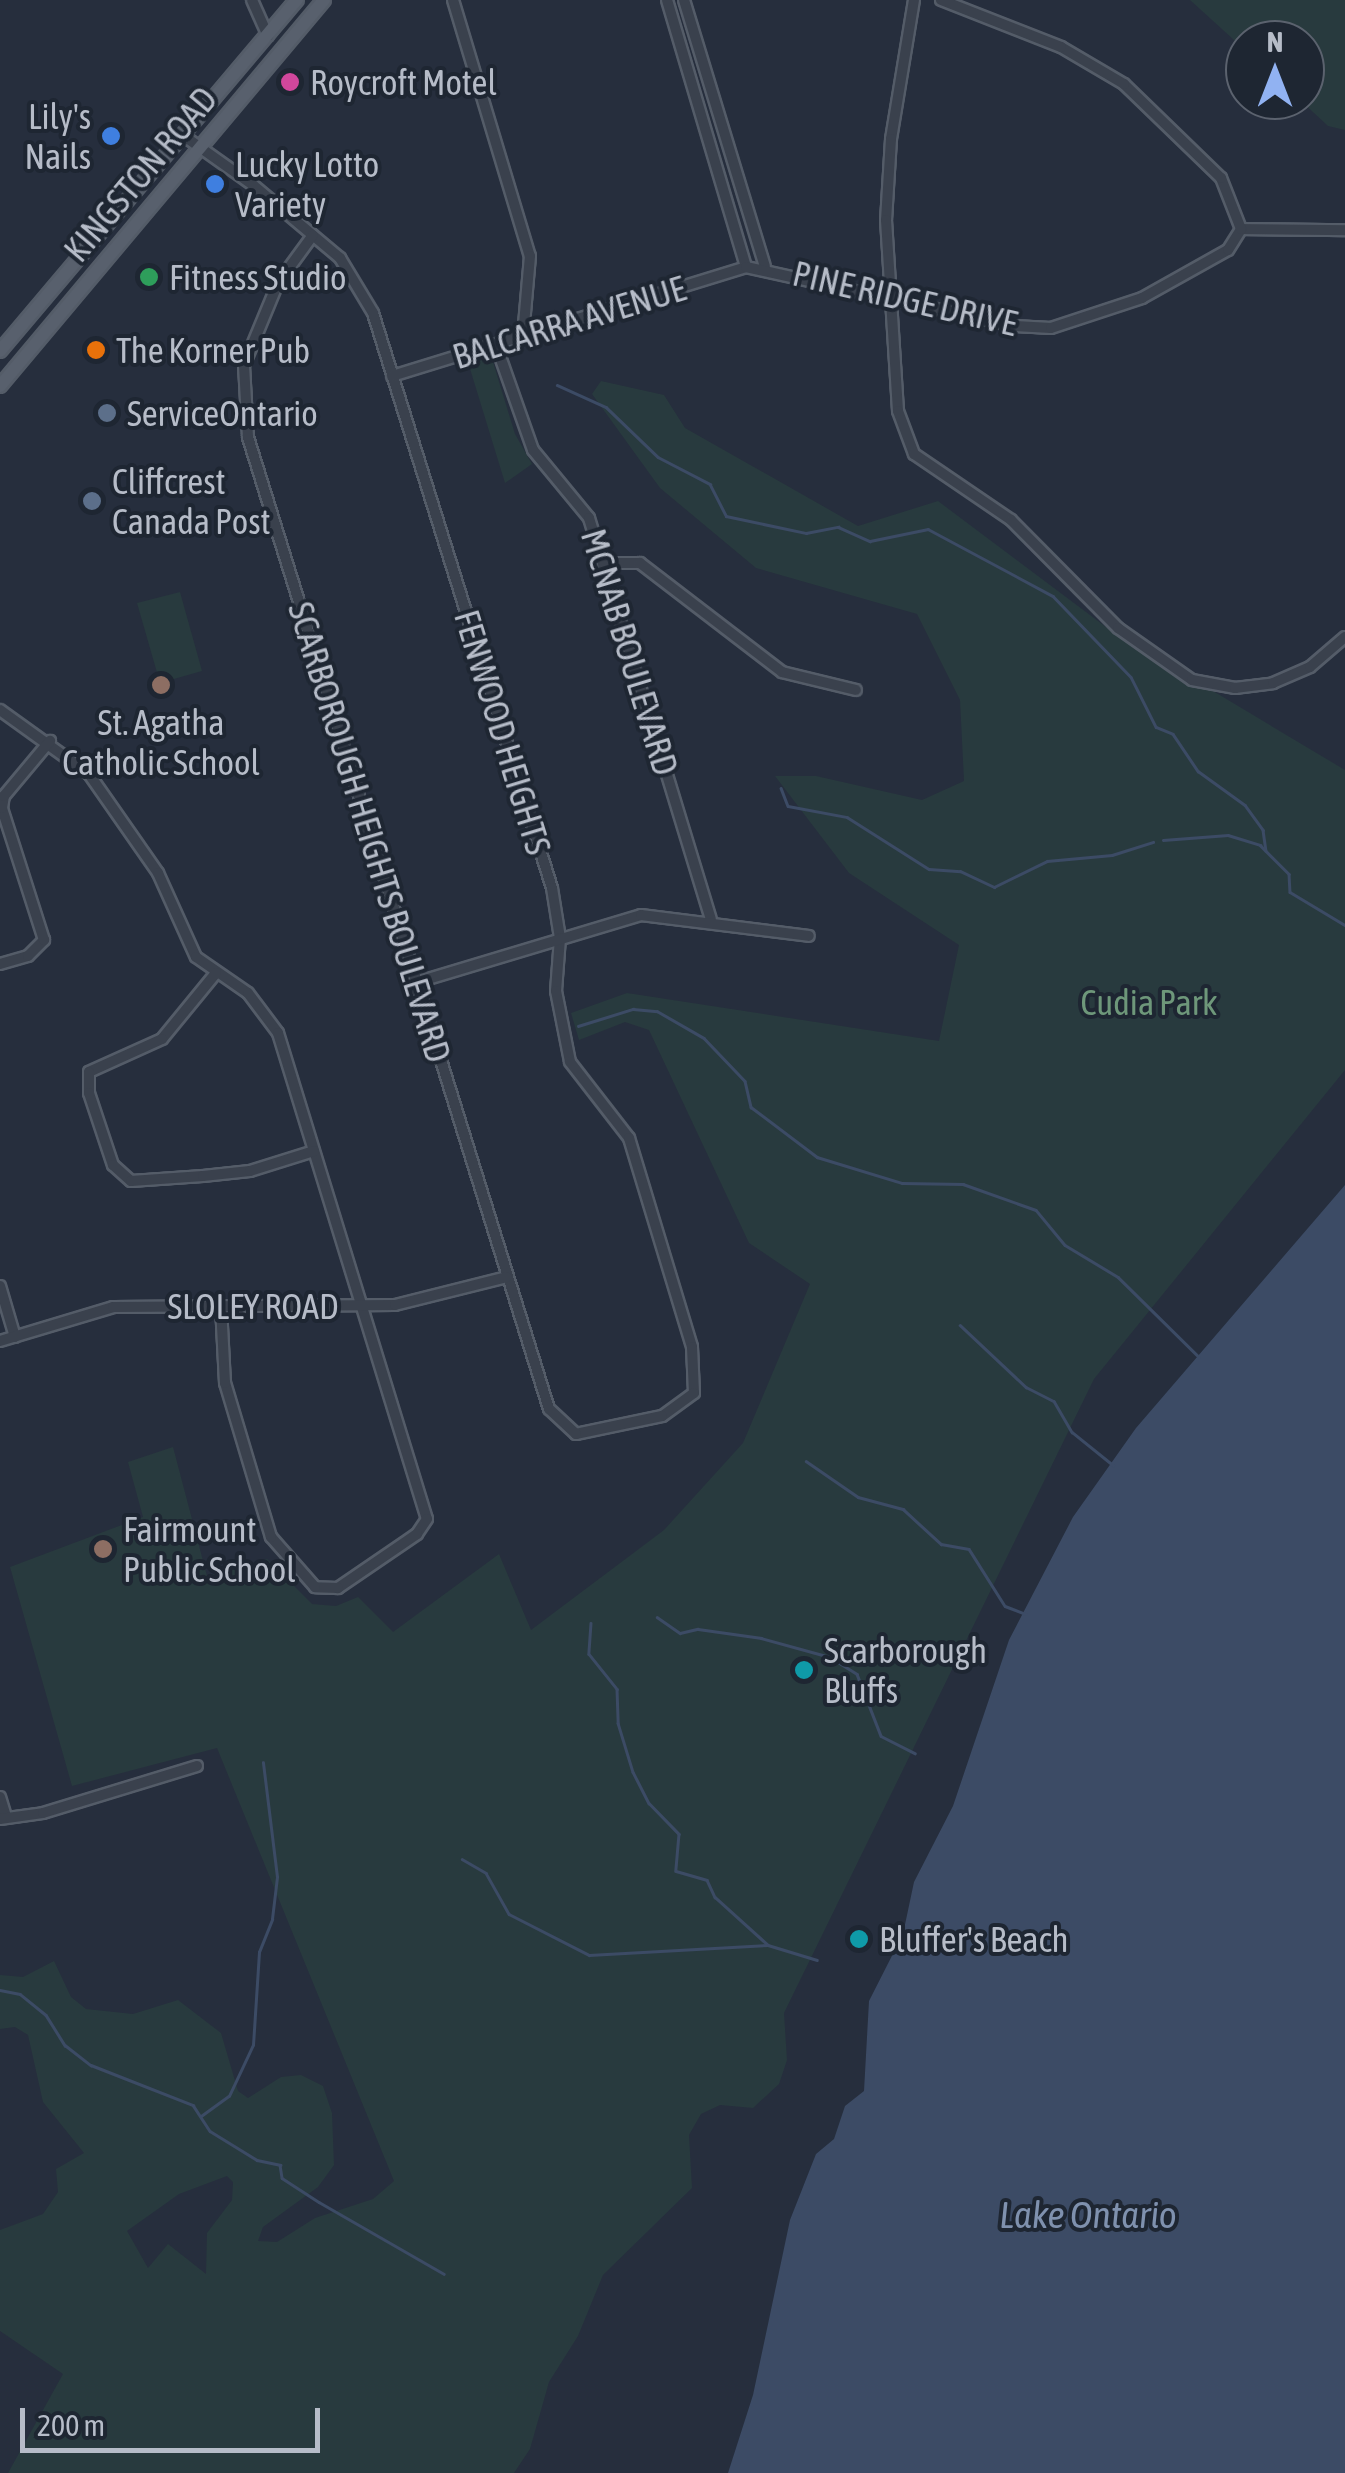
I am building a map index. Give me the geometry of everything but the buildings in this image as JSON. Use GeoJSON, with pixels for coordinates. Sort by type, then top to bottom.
{"type":"FeatureCollection","features":[{"type":"Feature","properties":{"kind":"main road","name":"KINGSTON ROAD"},"geometry":{"type":"LineString","coordinates":[[0,351],[297,0]]}},
{"type":"Feature","properties":{"kind":"main road","name":"KINGSTON ROAD"},"geometry":{"type":"LineString","coordinates":[[0,386],[324,0]]}},
{"type":"Feature","properties":{"kind":"street"},"geometry":{"type":"LineString","coordinates":[[252,0],[268,36]]}},
{"type":"Feature","properties":{"kind":"street"},"geometry":{"type":"LineString","coordinates":[[452,0],[530,256],[524,336]]}},
{"type":"Feature","properties":{"kind":"street"},"geometry":{"type":"LineString","coordinates":[[666,0],[746,267]]}},
{"type":"Feature","properties":{"kind":"street"},"geometry":{"type":"LineString","coordinates":[[684,0],[765,266]]}},
{"type":"Feature","properties":{"kind":"street"},"geometry":{"type":"LineString","coordinates":[[914,0],[887,182],[888,296],[898,412],[914,454],[1011,520],[1148,652],[1207,684],[1256,687],[1310,667],[1345,638]]}},
{"type":"Feature","properties":{"kind":"street"},"geometry":{"type":"LineString","coordinates":[[941,0],[1102,67],[1212,167],[1241,229],[1345,230]]}},
{"type":"Feature","properties":{"kind":"street","name":"FENWOOD HEIGHTS"},"geometry":{"type":"LineString","coordinates":[[184,136],[202,146],[313,236],[360,283],[552,888],[560,938],[556,991],[570,1062],[628,1138],[692,1348],[694,1392],[662,1416],[583,1434],[570,1430]]}},
{"type":"Feature","properties":{"kind":"street","name":"PINE RIDGE DRIVE"},"geometry":{"type":"LineString","coordinates":[[746,267],[765,266],[1014,326],[1068,325],[1206,266],[1241,229]]}},
{"type":"Feature","properties":{"kind":"street","name":"SCARBOROUGH HEIGHTS BOULEVARD"},"geometry":{"type":"LineString","coordinates":[[313,236],[278,283],[249,353],[243,420],[549,1409],[570,1430]]}},
{"type":"Feature","properties":{"kind":"street","name":"BALCARRA AVENUE"},"geometry":{"type":"LineString","coordinates":[[392,376],[746,267]]}},
{"type":"Feature","properties":{"kind":"street","name":"MCNAB BOULEVARD"},"geometry":{"type":"LineString","coordinates":[[496,346],[534,450],[580,502],[604,563],[712,919]]}},
{"type":"Feature","properties":{"kind":"street"},"geometry":{"type":"LineString","coordinates":[[604,563],[640,563],[782,672],[856,690]]}},
{"type":"Feature","properties":{"kind":"street"},"geometry":{"type":"LineString","coordinates":[[0,710],[50,742],[104,793],[158,873],[196,956],[266,1010],[314,1151],[426,1526],[352,1579],[323,1592],[271,1537],[225,1382],[221,1306]]}},
{"type":"Feature","properties":{"kind":"street"},"geometry":{"type":"LineString","coordinates":[[0,964],[28,956],[44,940],[2,808],[4,796],[50,742]]}},
{"type":"Feature","properties":{"kind":"street"},"geometry":{"type":"LineString","coordinates":[[418,982],[641,914],[712,919],[809,936]]}},
{"type":"Feature","properties":{"kind":"street"},"geometry":{"type":"LineString","coordinates":[[216,973],[162,1039],[89,1072],[88,1093],[113,1165],[131,1180],[204,1176],[250,1171],[314,1151]]}},
{"type":"Feature","properties":{"kind":"street","name":"SLOLEY ROAD"},"geometry":{"type":"LineString","coordinates":[[0,1341],[114,1307],[362,1306],[424,1301],[507,1277]]}},
{"type":"Feature","properties":{"kind":"street"},"geometry":{"type":"LineString","coordinates":[[0,1286],[15,1337]]}},
{"type":"Feature","properties":{"kind":"street"},"geometry":{"type":"LineString","coordinates":[[0,1797],[3,1818],[42,1814],[197,1766]]}},
{"type":"Feature","properties":{"kind":"green space"},"geometry":{"type":"Polygon","coordinates":[[[1190,0],[1345,0],[1345,130],[1322,120],[1325,120],[1325,20],[1225,20],[1225,32],[1190,0]]]}},
{"type":"Feature","properties":{"kind":"green space"},"geometry":{"type":"Polygon","coordinates":[[[484,355],[493,362],[515,434],[532,464],[505,483],[467,359],[484,355]]]}},
{"type":"Feature","properties":{"kind":"green space","name":"Cudia Park"},"geometry":{"type":"Polygon","coordinates":[[[601,381],[664,395],[685,428],[858,526],[938,501],[1106,627],[1345,770],[1345,1070],[1094,1379],[784,2013],[787,2060],[779,2084],[753,2108],[720,2105],[701,2114],[689,2135],[692,2188],[603,2275],[578,2336],[549,2382],[530,2449],[514,2473],[8,2473],[63,2374],[0,2331],[0,2230],[43,2214],[58,2192],[56,2169],[84,2153],[43,2102],[28,2035],[15,2027],[0,2029],[0,1975],[23,1977],[54,1961],[71,1997],[86,2009],[133,2014],[178,2000],[221,2033],[238,2091],[248,2098],[281,2077],[301,2075],[323,2086],[332,2113],[334,2165],[318,2187],[263,2227],[258,2241],[277,2242],[315,2218],[373,2199],[394,2181],[217,1748],[72,1786],[10,1567],[143,1517],[128,1462],[173,1447],[207,1576],[267,1559],[312,1604],[336,1606],[358,1597],[393,1632],[499,1554],[531,1630],[664,1530],[743,1443],[810,1284],[749,1243],[649,1030],[625,1022],[579,1040],[571,1013],[627,993],[939,1041],[959,945],[849,873],[775,776],[816,776],[922,800],[964,781],[960,700],[917,614],[756,568],[660,488],[592,394],[601,381]],[[227,2176],[179,2194],[127,2231],[148,2268],[168,2244],[206,2274],[207,2233],[232,2200],[233,2182],[227,2176]]]}},
{"type":"Feature","properties":{"kind":"green space"},"geometry":{"type":"Polygon","coordinates":[[[180,592],[202,671],[160,683],[137,603],[180,592]]]}},
{"type":"Feature","properties":{"kind":"water","name":"Lake Ontario"},"geometry":{"type":"Polygon","coordinates":[[[1345,1185],[1345,2473],[728,2473],[753,2395],[790,2220],[816,2154],[834,2139],[845,2106],[864,2091],[869,2001],[903,1934],[914,1882],[953,1806],[1009,1640],[1073,1517],[1136,1428],[1345,1185]]]}},
{"type":"Feature","properties":{"kind":"waterway"},"geometry":{"type":"LineString","coordinates":[[557,385],[606,407],[658,457],[710,484],[726,516],[806,533],[838,527],[870,541],[928,529],[1053,596],[1131,677],[1156,727],[1173,734],[1198,771],[1245,805],[1263,830],[1266,851]]}},
{"type":"Feature","properties":{"kind":"waterway"},"geometry":{"type":"LineString","coordinates":[[781,788],[788,806],[847,817],[929,869],[960,871],[994,887],[1047,861],[1112,855],[1153,842]]}},
{"type":"Feature","properties":{"kind":"waterway"},"geometry":{"type":"LineString","coordinates":[[1163,840],[1228,835],[1260,845],[1289,874],[1290,892],[1345,925]]}},
{"type":"Feature","properties":{"kind":"waterway"},"geometry":{"type":"LineString","coordinates":[[578,1026],[633,1009],[657,1011],[704,1038],[745,1081],[751,1107],[817,1157],[902,1183],[963,1184],[1036,1210],[1065,1245],[1118,1277],[1199,1357]]}},
{"type":"Feature","properties":{"kind":"waterway"},"geometry":{"type":"LineString","coordinates":[[960,1325],[1026,1387],[1054,1401],[1072,1432],[1113,1465]]}},
{"type":"Feature","properties":{"kind":"waterway"},"geometry":{"type":"LineString","coordinates":[[806,1461],[858,1497],[903,1509],[941,1544],[969,1549],[1005,1606],[1026,1614]]}},
{"type":"Feature","properties":{"kind":"waterway"},"geometry":{"type":"LineString","coordinates":[[657,1617],[680,1633],[698,1629],[761,1638],[830,1657],[857,1674],[881,1736],[915,1753]]}},
{"type":"Feature","properties":{"kind":"waterway"},"geometry":{"type":"LineString","coordinates":[[591,1623],[589,1654],[617,1689],[618,1723],[633,1772],[649,1803],[679,1834],[676,1871],[707,1880],[715,1897],[767,1944]]}},
{"type":"Feature","properties":{"kind":"waterway"},"geometry":{"type":"LineString","coordinates":[[201,2116],[229,2096],[253,2045],[259,1952],[272,1919],[277,1877],[263,1763]]}},
{"type":"Feature","properties":{"kind":"waterway"},"geometry":{"type":"LineString","coordinates":[[462,1859],[486,1873],[509,1914],[589,1955],[768,1945],[817,1960]]}},
{"type":"Feature","properties":{"kind":"waterway"},"geometry":{"type":"LineString","coordinates":[[0,1990],[20,1994],[46,2015],[65,2045],[91,2065],[193,2105],[210,2131],[257,2160],[280,2165],[282,2178],[444,2274]]}},
{"type":"Feature","properties":{"kind":"place","name":"Roycroft Motel"},"geometry":{"type":"Point","coordinates":[290,82]}},
{"type":"Feature","properties":{"kind":"place","name":"Lily's Nails"},"geometry":{"type":"Point","coordinates":[111,136]}},
{"type":"Feature","properties":{"kind":"place","name":"Lucky Lotto Variety"},"geometry":{"type":"Point","coordinates":[215,184]}},
{"type":"Feature","properties":{"kind":"place","name":"Fitness Studio"},"geometry":{"type":"Point","coordinates":[149,277]}},
{"type":"Feature","properties":{"kind":"place","name":"The Korner Pub"},"geometry":{"type":"Point","coordinates":[96,350]}},
{"type":"Feature","properties":{"kind":"place","name":"ServiceOntario"},"geometry":{"type":"Point","coordinates":[107,413]}},
{"type":"Feature","properties":{"kind":"place","name":"Cliffcrest Canada Post"},"geometry":{"type":"Point","coordinates":[92,501]}},
{"type":"Feature","properties":{"kind":"place","name":"St. Agatha Catholic School"},"geometry":{"type":"Point","coordinates":[161,685]}},
{"type":"Feature","properties":{"kind":"place","name":"Fairmount Public School"},"geometry":{"type":"Point","coordinates":[103,1549]}},
{"type":"Feature","properties":{"kind":"place","name":"Scarborough Bluffs"},"geometry":{"type":"Point","coordinates":[804,1670]}},
{"type":"Feature","properties":{"kind":"place","name":"Bluffer's Beach"},"geometry":{"type":"Point","coordinates":[859,1939]}}]}
